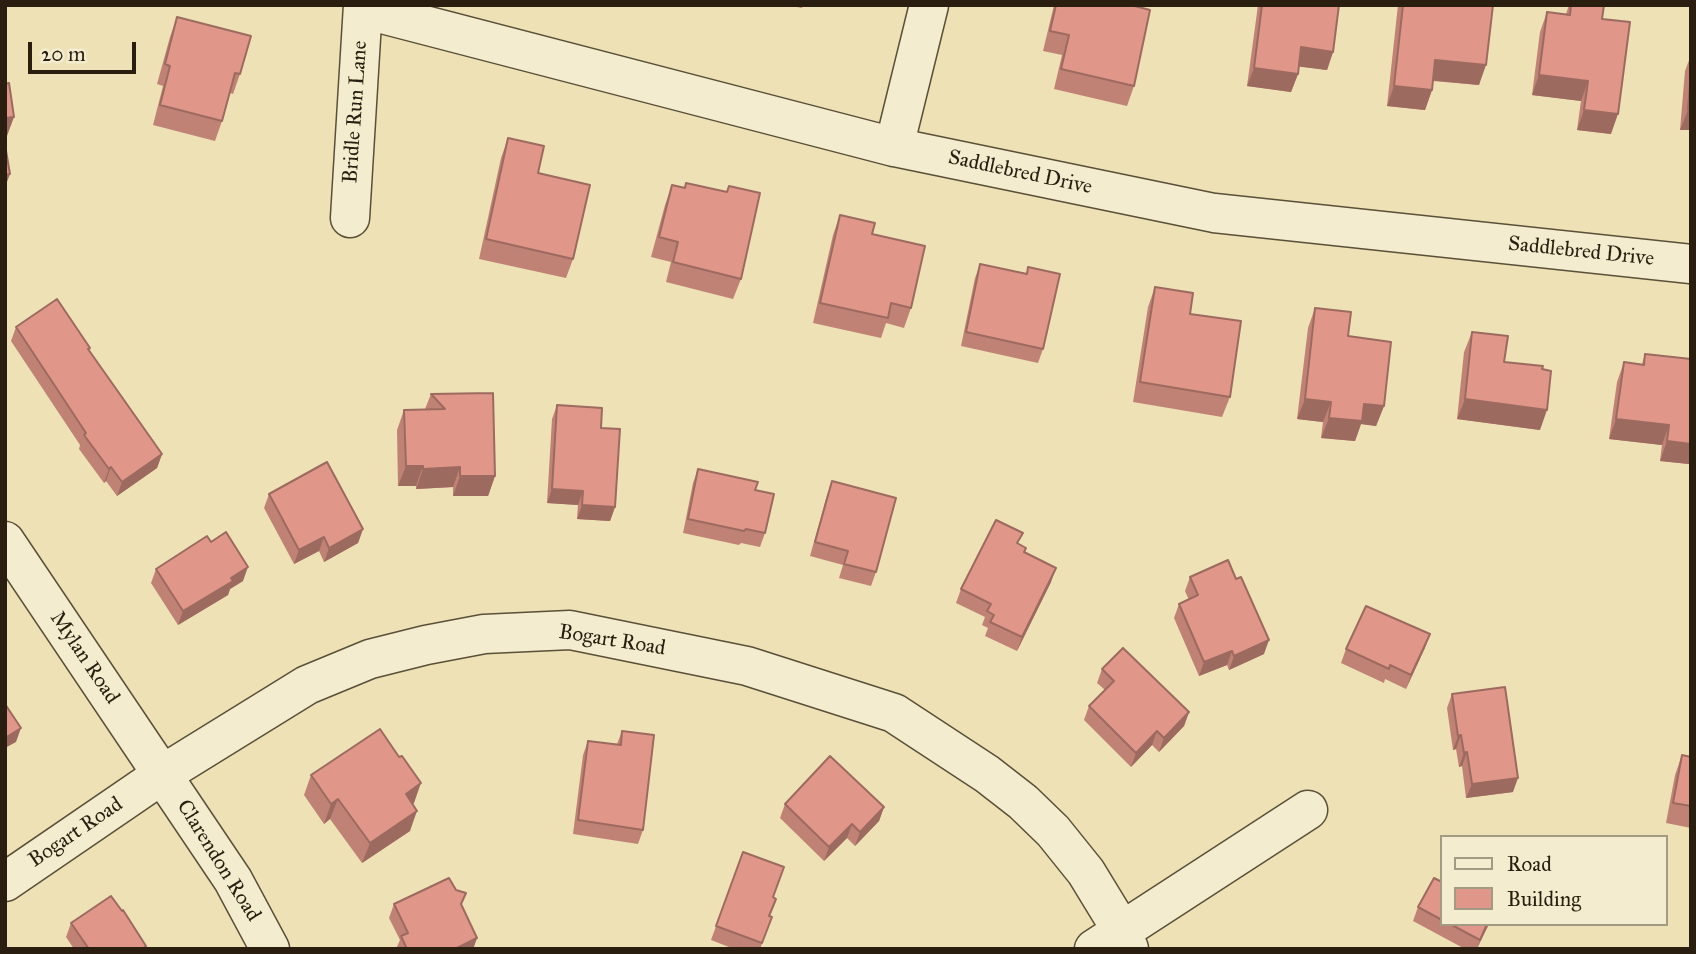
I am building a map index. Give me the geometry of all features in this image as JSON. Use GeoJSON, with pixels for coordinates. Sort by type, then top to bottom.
{"type":"FeatureCollection","features":[{"type":"Feature","properties":{"kind":"street"},"geometry":{"type":"LineString","coordinates":[[894,147],[929,5]]}},
{"type":"Feature","properties":{"kind":"street","name":"Saddlebred Drive"},"geometry":{"type":"LineString","coordinates":[[363,7],[894,147],[1214,212],[1691,264]]}},
{"type":"Feature","properties":{"kind":"street","name":"Bridle Run Lane"},"geometry":{"type":"LineString","coordinates":[[350,218],[363,7]]}},
{"type":"Feature","properties":{"kind":"street","name":"Mylan Road"},"geometry":{"type":"LineString","coordinates":[[5,541],[163,774]]}},
{"type":"Feature","properties":{"kind":"street","name":"Bogart Road"},"geometry":{"type":"LineString","coordinates":[[5,882],[163,774],[307,685],[370,659],[484,634],[570,630],[747,666],[894,713],[988,775],[1023,802],[1053,831],[1087,872],[1115,943]]}},
{"type":"Feature","properties":{"kind":"street","name":"Clarendon Road"},"geometry":{"type":"LineString","coordinates":[[163,774],[233,880],[270,949]]}},
{"type":"Feature","properties":{"kind":"street"},"geometry":{"type":"LineString","coordinates":[[1115,943],[1308,810]]}},
{"type":"Feature","properties":{"kind":"building"},"geometry":{"type":"Polygon","coordinates":[[[1056,5],[1131,5],[1150,10],[1134,86],[1061,69],[1069,35],[1050,31],[1056,5]]]}},
{"type":"Feature","properties":{"kind":"building"},"geometry":{"type":"Polygon","coordinates":[[[1262,5],[1339,5],[1333,52],[1301,47],[1298,74],[1254,68],[1262,5]]]}},
{"type":"Feature","properties":{"kind":"building"},"geometry":{"type":"Polygon","coordinates":[[[1403,5],[1493,5],[1486,65],[1435,60],[1432,90],[1394,86],[1403,5]]]}},
{"type":"Feature","properties":{"kind":"building"},"geometry":{"type":"Polygon","coordinates":[[[1571,5],[1604,5],[1602,19],[1630,22],[1618,114],[1584,110],[1588,81],[1539,75],[1547,12],[1570,15],[1571,5]]]}},
{"type":"Feature","properties":{"kind":"building"},"geometry":{"type":"Polygon","coordinates":[[[177,17],[251,36],[240,74],[235,73],[222,121],[160,105],[170,66],[165,64],[177,17]]]}},
{"type":"Feature","properties":{"kind":"building"},"geometry":{"type":"Polygon","coordinates":[[[1691,71],[1691,110],[1688,110],[1691,71]]]}},
{"type":"Feature","properties":{"kind":"building"},"geometry":{"type":"Polygon","coordinates":[[[9,83],[14,117],[5,118],[5,84],[9,83]]]}},
{"type":"Feature","properties":{"kind":"building"},"geometry":{"type":"Polygon","coordinates":[[[508,138],[544,146],[538,173],[590,185],[573,259],[486,239],[508,138]]]}},
{"type":"Feature","properties":{"kind":"building"},"geometry":{"type":"Polygon","coordinates":[[[5,145],[10,174],[5,175],[5,145]]]}},
{"type":"Feature","properties":{"kind":"building"},"geometry":{"type":"Polygon","coordinates":[[[686,183],[727,192],[729,186],[760,193],[741,279],[673,262],[678,242],[659,237],[672,185],[685,188],[686,183]]]}},
{"type":"Feature","properties":{"kind":"building"},"geometry":{"type":"Polygon","coordinates":[[[840,215],[875,223],[872,234],[925,246],[911,308],[891,303],[888,318],[820,303],[840,215]]]}},
{"type":"Feature","properties":{"kind":"building"},"geometry":{"type":"Polygon","coordinates":[[[980,264],[1027,274],[1028,267],[1060,274],[1043,349],[966,332],[980,264]]]}},
{"type":"Feature","properties":{"kind":"building"},"geometry":{"type":"Polygon","coordinates":[[[1155,287],[1193,293],[1190,314],[1241,321],[1230,397],[1140,382],[1155,287]]]}},
{"type":"Feature","properties":{"kind":"building"},"geometry":{"type":"Polygon","coordinates":[[[57,299],[90,348],[88,349],[162,454],[122,482],[84,435],[86,433],[16,327],[57,299]]]}},
{"type":"Feature","properties":{"kind":"building"},"geometry":{"type":"Polygon","coordinates":[[[1315,308],[1351,312],[1348,336],[1391,342],[1384,406],[1364,404],[1362,421],[1329,418],[1331,402],[1305,399],[1315,308]]]}},
{"type":"Feature","properties":{"kind":"building"},"geometry":{"type":"Polygon","coordinates":[[[1472,332],[1508,336],[1504,362],[1543,366],[1542,369],[1551,371],[1547,410],[1465,399],[1472,332]]]}},
{"type":"Feature","properties":{"kind":"building"},"geometry":{"type":"Polygon","coordinates":[[[1645,354],[1691,359],[1691,444],[1667,441],[1669,425],[1616,419],[1624,362],[1644,365],[1645,354]]]}},
{"type":"Feature","properties":{"kind":"building"},"geometry":{"type":"Polygon","coordinates":[[[493,393],[495,476],[460,476],[460,467],[423,469],[423,466],[406,466],[404,410],[445,409],[431,394],[493,393]]]}},
{"type":"Feature","properties":{"kind":"building"},"geometry":{"type":"Polygon","coordinates":[[[557,405],[602,408],[601,428],[620,429],[615,507],[582,505],[583,491],[552,489],[557,405]]]}},
{"type":"Feature","properties":{"kind":"building"},"geometry":{"type":"Polygon","coordinates":[[[327,462],[363,529],[329,548],[324,537],[299,550],[269,494],[327,462]]]}},
{"type":"Feature","properties":{"kind":"building"},"geometry":{"type":"Polygon","coordinates":[[[698,469],[758,482],[755,490],[774,494],[765,533],[688,519],[698,469]]]}},
{"type":"Feature","properties":{"kind":"building"},"geometry":{"type":"Polygon","coordinates":[[[832,481],[896,498],[876,572],[844,564],[848,551],[815,542],[832,481]]]}},
{"type":"Feature","properties":{"kind":"building"},"geometry":{"type":"Polygon","coordinates":[[[996,520],[1023,533],[1017,543],[1026,548],[1024,552],[1056,568],[1022,637],[990,622],[994,615],[987,611],[991,604],[961,589],[996,520]]]}},
{"type":"Feature","properties":{"kind":"building"},"geometry":{"type":"Polygon","coordinates":[[[226,532],[248,567],[231,578],[233,581],[183,611],[156,569],[207,536],[211,542],[226,532]]]}},
{"type":"Feature","properties":{"kind":"building"},"geometry":{"type":"Polygon","coordinates":[[[1228,560],[1236,579],[1241,577],[1269,640],[1234,656],[1232,651],[1204,662],[1179,604],[1198,595],[1190,577],[1228,560]]]}},
{"type":"Feature","properties":{"kind":"building"},"geometry":{"type":"Polygon","coordinates":[[[1366,606],[1430,634],[1411,675],[1390,665],[1389,669],[1346,649],[1366,606]]]}},
{"type":"Feature","properties":{"kind":"building"},"geometry":{"type":"Polygon","coordinates":[[[1123,648],[1189,712],[1164,738],[1157,731],[1136,753],[1089,706],[1114,681],[1102,669],[1123,648]]]}},
{"type":"Feature","properties":{"kind":"building"},"geometry":{"type":"Polygon","coordinates":[[[1505,687],[1518,778],[1472,784],[1467,752],[1464,753],[1461,735],[1458,736],[1452,694],[1505,687]]]}},
{"type":"Feature","properties":{"kind":"building"},"geometry":{"type":"Polygon","coordinates":[[[5,704],[21,728],[5,738],[5,704]]]}},
{"type":"Feature","properties":{"kind":"building"},"geometry":{"type":"Polygon","coordinates":[[[380,729],[421,783],[406,794],[417,811],[370,843],[338,799],[331,804],[311,775],[380,729]]]}},
{"type":"Feature","properties":{"kind":"building"},"geometry":{"type":"Polygon","coordinates":[[[622,731],[654,735],[643,830],[578,820],[588,741],[621,745],[622,731]]]}},
{"type":"Feature","properties":{"kind":"building"},"geometry":{"type":"Polygon","coordinates":[[[1682,755],[1691,757],[1691,806],[1673,803],[1682,755]]]}},
{"type":"Feature","properties":{"kind":"building"},"geometry":{"type":"Polygon","coordinates":[[[830,756],[884,807],[860,832],[852,824],[829,847],[785,804],[830,756]]]}},
{"type":"Feature","properties":{"kind":"building"},"geometry":{"type":"Polygon","coordinates":[[[743,852],[784,867],[773,897],[776,899],[769,916],[772,917],[762,943],[716,926],[743,852]]]}},
{"type":"Feature","properties":{"kind":"building"},"geometry":{"type":"Polygon","coordinates":[[[449,878],[456,890],[466,893],[461,904],[477,938],[455,949],[407,949],[401,936],[408,933],[394,904],[449,878]]]}},
{"type":"Feature","properties":{"kind":"building"},"geometry":{"type":"Polygon","coordinates":[[[1434,878],[1440,881],[1440,919],[1418,907],[1434,878]]]}},
{"type":"Feature","properties":{"kind":"building"},"geometry":{"type":"Polygon","coordinates":[[[111,896],[146,946],[143,949],[89,949],[71,923],[111,896]]]}},
{"type":"Feature","properties":{"kind":"building"},"geometry":{"type":"Polygon","coordinates":[[[1454,926],[1486,926],[1480,940],[1454,926]]]}}]}
